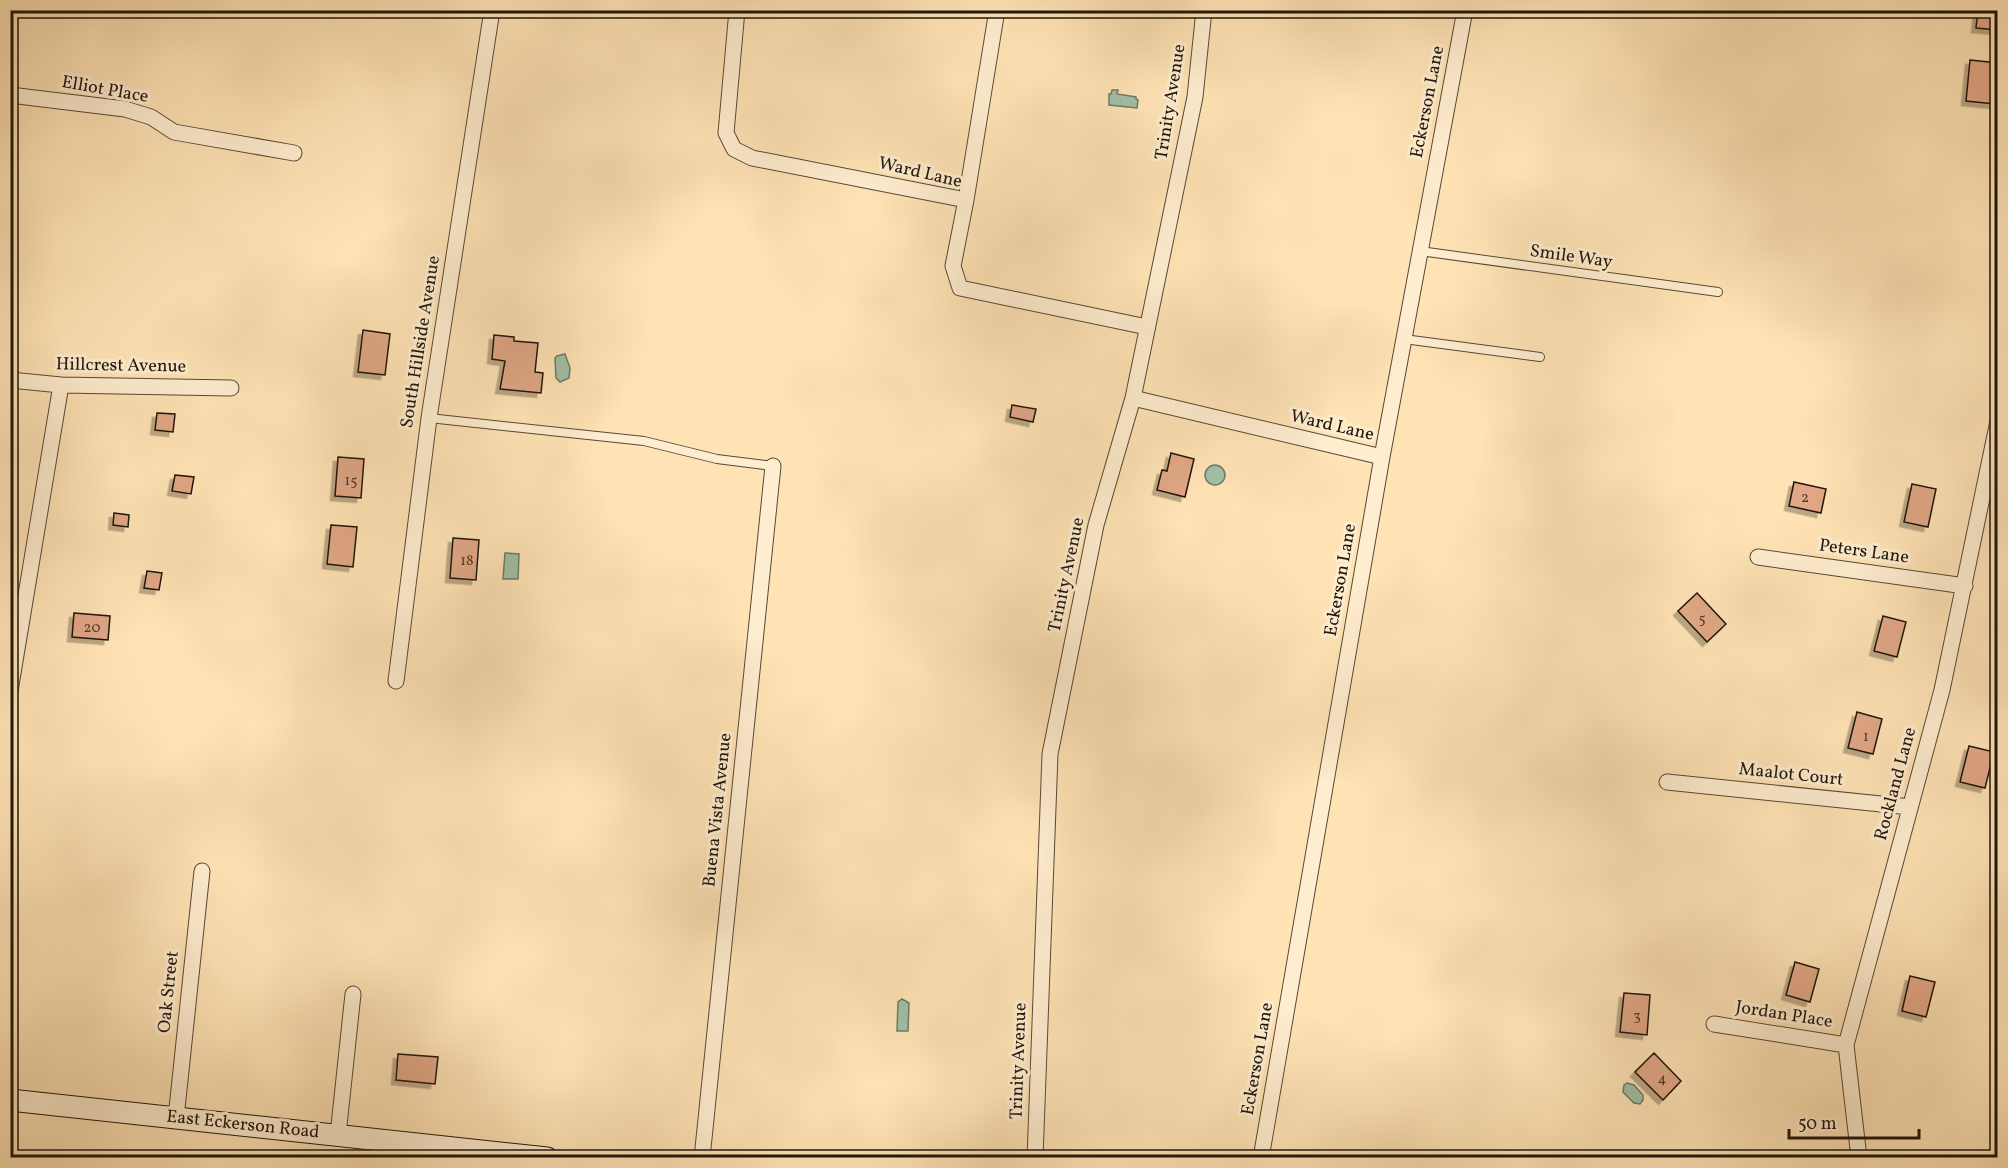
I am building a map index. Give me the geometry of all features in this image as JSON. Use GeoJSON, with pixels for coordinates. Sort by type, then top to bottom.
{"type":"FeatureCollection","features":[{"type":"Feature","properties":{"kind":"street","name":"South Hillside Avenue"},"geometry":{"type":"LineString","coordinates":[[396,681],[429,418],[492,10]]}},
{"type":"Feature","properties":{"kind":"street","name":"Ward Lane"},"geometry":{"type":"LineString","coordinates":[[737,10],[726,133],[734,149],[752,158],[966,200],[952,266],[960,288],[1147,327]]}},
{"type":"Feature","properties":{"kind":"street"},"geometry":{"type":"LineString","coordinates":[[966,200],[997,10]]}},
{"type":"Feature","properties":{"kind":"street","name":"Trinity Avenue"},"geometry":{"type":"LineString","coordinates":[[1035,1158],[1050,754],[1096,525],[1133,398],[1195,97],[1204,10]]}},
{"type":"Feature","properties":{"kind":"street","name":"Eckerson Lane"},"geometry":{"type":"LineString","coordinates":[[1261,1158],[1382,457],[1465,10]]}},
{"type":"Feature","properties":{"kind":"street","name":"Elliot Place"},"geometry":{"type":"LineString","coordinates":[[10,95],[125,109],[151,117],[174,132],[294,153]]}},
{"type":"Feature","properties":{"kind":"street","name":"Hillcrest Avenue"},"geometry":{"type":"LineString","coordinates":[[10,380],[61,385],[231,388]]}},
{"type":"Feature","properties":{"kind":"street"},"geometry":{"type":"LineString","coordinates":[[10,691],[61,385]]}},
{"type":"Feature","properties":{"kind":"street","name":"Ward Lane"},"geometry":{"type":"LineString","coordinates":[[1133,398],[1382,457]]}},
{"type":"Feature","properties":{"kind":"street","name":"Rockland Lane"},"geometry":{"type":"LineString","coordinates":[[1859,1158],[1846,1046],[1942,690],[1998,421]]}},
{"type":"Feature","properties":{"kind":"street","name":"Buena Vista Avenue"},"geometry":{"type":"LineString","coordinates":[[702,1158],[773,466]]}},
{"type":"Feature","properties":{"kind":"street","name":"Peters Lane"},"geometry":{"type":"LineString","coordinates":[[1758,557],[1965,585]]}},
{"type":"Feature","properties":{"kind":"street","name":"Maalot Court"},"geometry":{"type":"LineString","coordinates":[[1667,782],[1910,807]]}},
{"type":"Feature","properties":{"kind":"street","name":"Oak Street"},"geometry":{"type":"LineString","coordinates":[[176,1118],[202,871]]}},
{"type":"Feature","properties":{"kind":"street"},"geometry":{"type":"LineString","coordinates":[[338,1135],[353,994]]}},
{"type":"Feature","properties":{"kind":"street","name":"Jordan Place"},"geometry":{"type":"LineString","coordinates":[[1714,1024],[1846,1046]]}},
{"type":"Feature","properties":{"kind":"street","name":"East Eckerson Road"},"geometry":{"type":"LineString","coordinates":[[10,1100],[547,1158]]}},
{"type":"Feature","properties":{"kind":"lane","name":"Smile Way"},"geometry":{"type":"LineString","coordinates":[[1420,251],[1718,292]]}},
{"type":"Feature","properties":{"kind":"lane"},"geometry":{"type":"LineString","coordinates":[[1404,339],[1540,357]]}},
{"type":"Feature","properties":{"kind":"lane"},"geometry":{"type":"LineString","coordinates":[[429,418],[644,441],[717,459],[773,466]]}},
{"type":"Feature","properties":{"kind":"shaded area"},"geometry":{"type":"Polygon","coordinates":[[[1112,90],[1118,90],[1117,94],[1136,97],[1137,108],[1109,105],[1109,94],[1112,90]]]}},
{"type":"Feature","properties":{"kind":"shaded area"},"geometry":{"type":"Polygon","coordinates":[[[565,354],[570,368],[569,378],[560,382],[556,378],[555,358],[565,354]]]}},
{"type":"Feature","properties":{"kind":"shaded area"},"geometry":{"type":"Polygon","coordinates":[[[1215,465],[1222,468],[1225,475],[1222,482],[1215,485],[1208,482],[1205,475],[1208,468],[1215,465]]]}},
{"type":"Feature","properties":{"kind":"shaded area"},"geometry":{"type":"Polygon","coordinates":[[[505,553],[519,554],[518,579],[503,579],[505,553]]]}},
{"type":"Feature","properties":{"kind":"shaded area"},"geometry":{"type":"Polygon","coordinates":[[[902,999],[909,1003],[908,1031],[897,1031],[898,1002],[902,999]]]}},
{"type":"Feature","properties":{"kind":"shaded area"},"geometry":{"type":"Polygon","coordinates":[[[1627,1083],[1634,1085],[1643,1095],[1640,1104],[1634,1103],[1623,1092],[1624,1085],[1627,1083]]]}},
{"type":"Feature","properties":{"kind":"building"},"geometry":{"type":"Polygon","coordinates":[[[1978,10],[1998,10],[1998,30],[1976,28],[1978,10]]]}},
{"type":"Feature","properties":{"kind":"building"},"geometry":{"type":"Polygon","coordinates":[[[1970,60],[1998,63],[1995,104],[1966,101],[1970,60]]]}},
{"type":"Feature","properties":{"kind":"building"},"geometry":{"type":"Polygon","coordinates":[[[363,330],[390,334],[385,375],[358,372],[363,330]]]}},
{"type":"Feature","properties":{"kind":"building"},"geometry":{"type":"Polygon","coordinates":[[[494,335],[514,337],[514,341],[538,343],[535,372],[543,373],[541,393],[500,389],[505,361],[492,359],[494,335]]]}},
{"type":"Feature","properties":{"kind":"building"},"geometry":{"type":"Polygon","coordinates":[[[1012,405],[1036,409],[1033,422],[1010,417],[1012,405]]]}},
{"type":"Feature","properties":{"kind":"building"},"geometry":{"type":"Polygon","coordinates":[[[157,413],[175,414],[173,432],[155,430],[157,413]]]}},
{"type":"Feature","properties":{"kind":"building"},"geometry":{"type":"Polygon","coordinates":[[[1171,453],[1194,459],[1185,497],[1157,490],[1162,470],[1167,471],[1171,453]]]}},
{"type":"Feature","properties":{"kind":"building"},"geometry":{"type":"Polygon","coordinates":[[[338,457],[364,459],[361,498],[335,496],[338,457]]]}},
{"type":"Feature","properties":{"kind":"building"},"geometry":{"type":"Polygon","coordinates":[[[175,475],[194,477],[191,494],[172,491],[175,475]]]}},
{"type":"Feature","properties":{"kind":"building"},"geometry":{"type":"Polygon","coordinates":[[[1794,482],[1826,489],[1821,513],[1789,506],[1794,482]]]}},
{"type":"Feature","properties":{"kind":"building"},"geometry":{"type":"Polygon","coordinates":[[[1912,484],[1936,489],[1928,527],[1904,522],[1912,484]]]}},
{"type":"Feature","properties":{"kind":"building"},"geometry":{"type":"Polygon","coordinates":[[[114,513],[129,515],[128,527],[113,525],[114,513]]]}},
{"type":"Feature","properties":{"kind":"building"},"geometry":{"type":"Polygon","coordinates":[[[331,525],[357,527],[353,567],[327,564],[331,525]]]}},
{"type":"Feature","properties":{"kind":"building"},"geometry":{"type":"Polygon","coordinates":[[[453,538],[479,540],[476,580],[450,578],[453,538]]]}},
{"type":"Feature","properties":{"kind":"building"},"geometry":{"type":"Polygon","coordinates":[[[147,571],[162,573],[159,590],[144,588],[147,571]]]}},
{"type":"Feature","properties":{"kind":"building"},"geometry":{"type":"Polygon","coordinates":[[[1697,593],[1726,624],[1707,642],[1678,611],[1697,593]]]}},
{"type":"Feature","properties":{"kind":"building"},"geometry":{"type":"Polygon","coordinates":[[[74,613],[110,616],[108,640],[72,637],[74,613]]]}},
{"type":"Feature","properties":{"kind":"building"},"geometry":{"type":"Polygon","coordinates":[[[1883,616],[1906,622],[1897,657],[1874,651],[1883,616]]]}},
{"type":"Feature","properties":{"kind":"building"},"geometry":{"type":"Polygon","coordinates":[[[1857,712],[1882,719],[1873,754],[1848,748],[1857,712]]]}},
{"type":"Feature","properties":{"kind":"building"},"geometry":{"type":"Polygon","coordinates":[[[1969,746],[1994,752],[1985,788],[1960,782],[1969,746]]]}},
{"type":"Feature","properties":{"kind":"building"},"geometry":{"type":"Polygon","coordinates":[[[1795,962],[1819,969],[1810,1002],[1786,995],[1795,962]]]}},
{"type":"Feature","properties":{"kind":"building"},"geometry":{"type":"Polygon","coordinates":[[[1910,976],[1935,982],[1926,1017],[1902,1011],[1910,976]]]}},
{"type":"Feature","properties":{"kind":"building"},"geometry":{"type":"Polygon","coordinates":[[[1624,993],[1650,995],[1647,1035],[1620,1032],[1624,993]]]}},
{"type":"Feature","properties":{"kind":"building"},"geometry":{"type":"Polygon","coordinates":[[[1654,1053],[1681,1081],[1663,1100],[1635,1072],[1654,1053]]]}},
{"type":"Feature","properties":{"kind":"building"},"geometry":{"type":"Polygon","coordinates":[[[398,1054],[438,1057],[435,1084],[396,1080],[398,1054]]]}}]}
